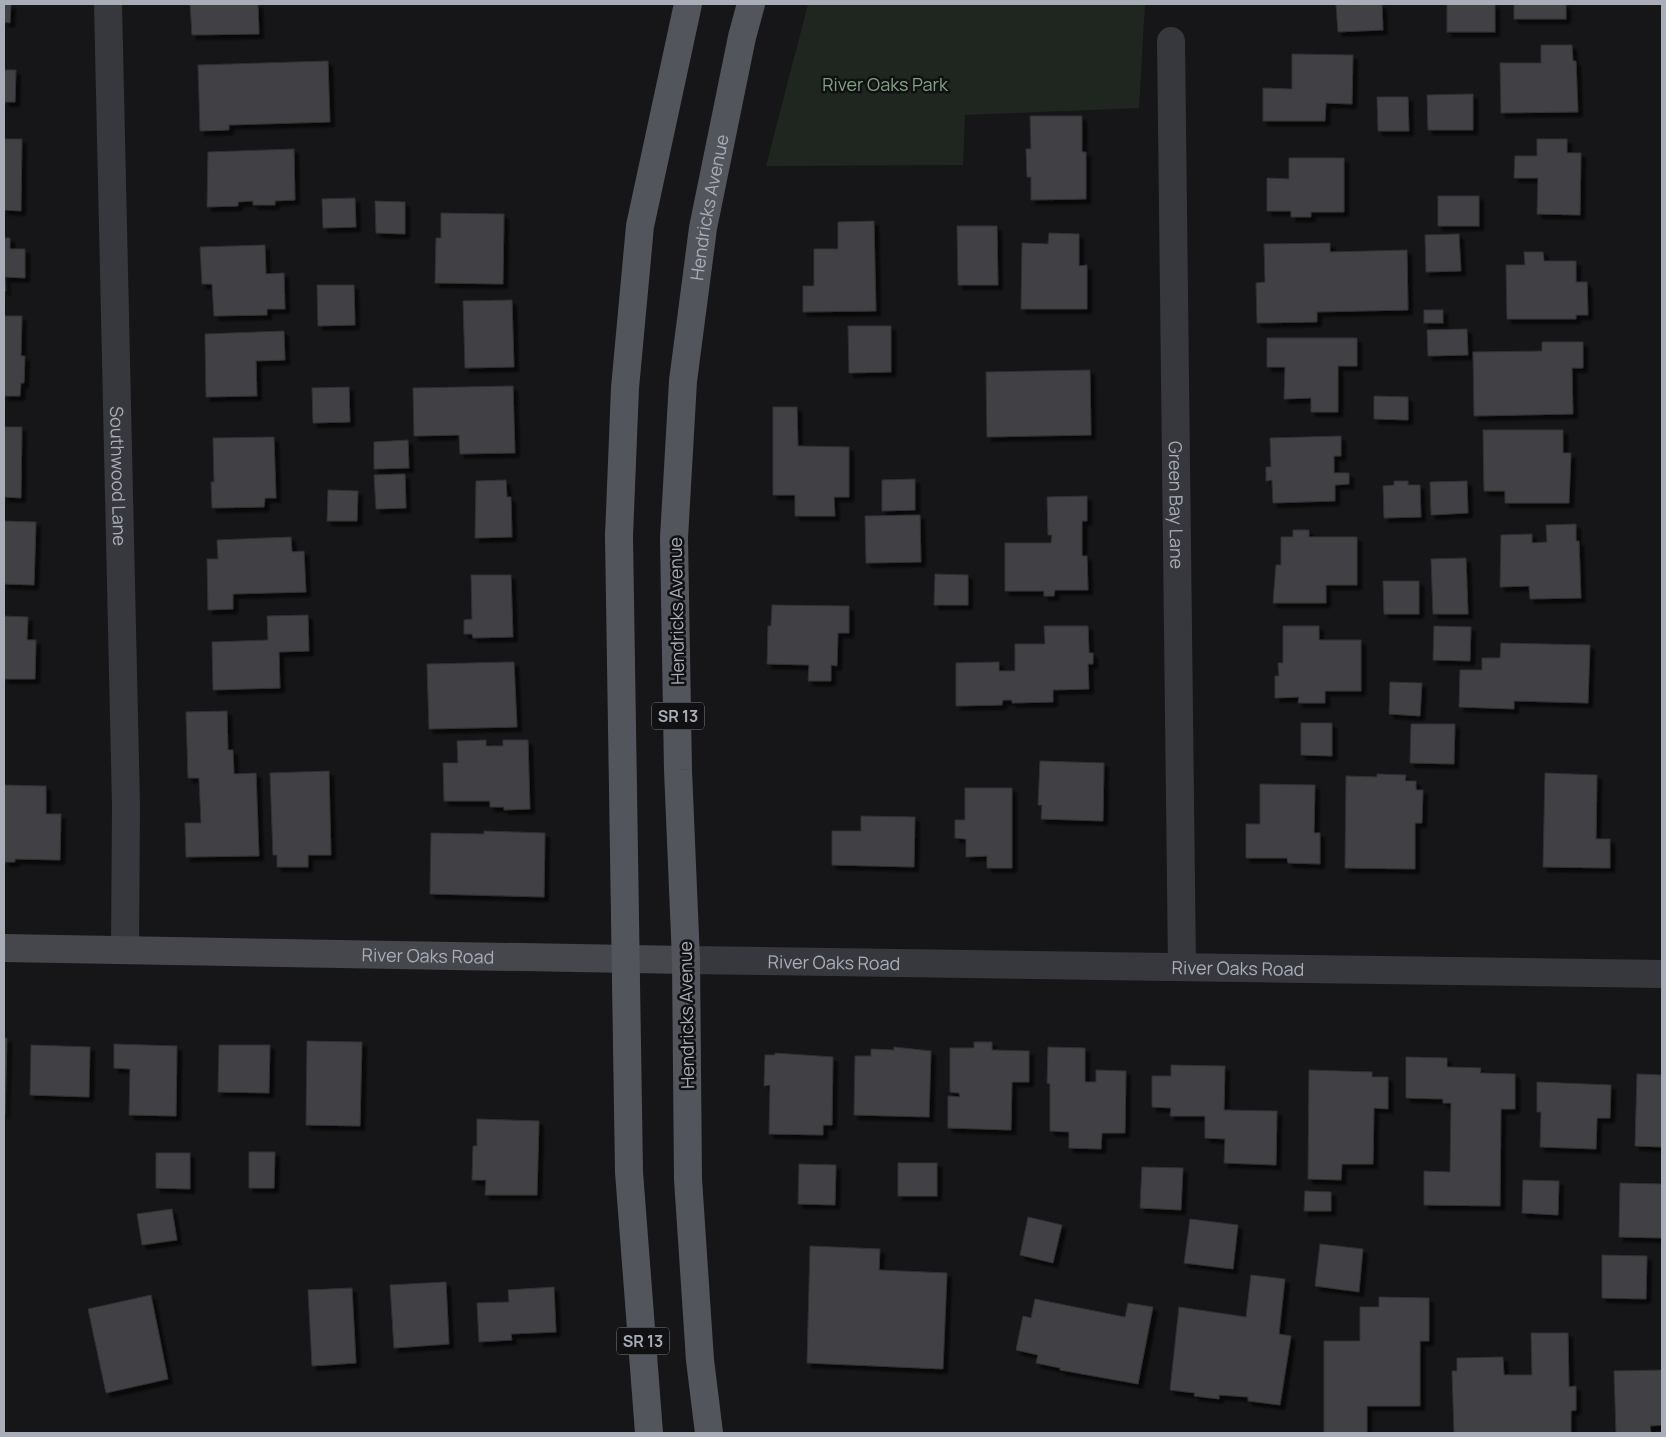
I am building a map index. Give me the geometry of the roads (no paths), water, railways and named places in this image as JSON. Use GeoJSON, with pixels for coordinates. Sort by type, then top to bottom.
{"type":"FeatureCollection","features":[{"type":"Feature","properties":{"kind":"main road","name":"SR 13"},"geometry":{"type":"LineString","coordinates":[[649,1433],[629,1172],[621,780],[619,536],[625,388],[640,226],[688,4]]}},
{"type":"Feature","properties":{"kind":"main road","name":"Hendricks Avenue"},"geometry":{"type":"LineString","coordinates":[[709,1433],[700,1360],[688,1178],[686,960],[678,770],[674,538],[682,381],[702,228],[742,37],[751,4]]}},
{"type":"Feature","properties":{"kind":"street","name":"Southwood Lane"},"geometry":{"type":"LineString","coordinates":[[108,4],[126,806],[125,950]]}},
{"type":"Feature","properties":{"kind":"street","name":"Green Bay Lane"},"geometry":{"type":"LineString","coordinates":[[1171,41],[1182,967]]}},
{"type":"Feature","properties":{"kind":"street","name":"River Oaks Road"},"geometry":{"type":"LineString","coordinates":[[4,948],[1662,974]]}},
{"type":"Feature","properties":{"kind":"street"},"geometry":{"type":"LineString","coordinates":[[643,1433],[649,1433]]}},
{"type":"Feature","properties":{"kind":"park label","name":"River Oaks Park"},"geometry":{"type":"Point","coordinates":[885,84]}}]}
